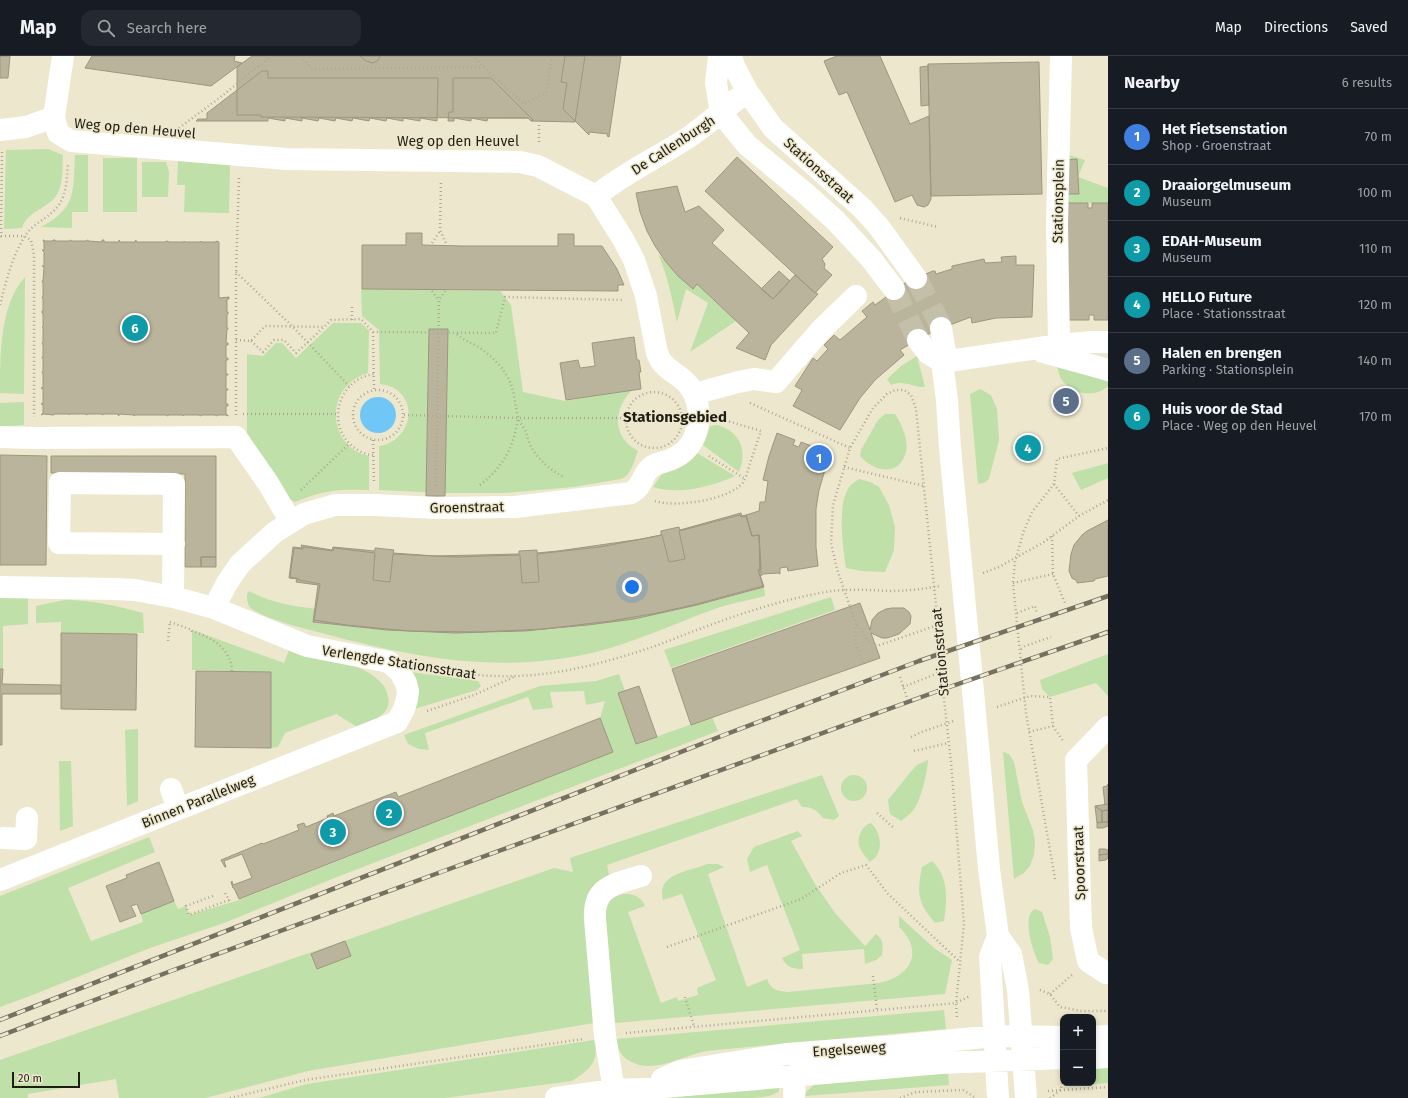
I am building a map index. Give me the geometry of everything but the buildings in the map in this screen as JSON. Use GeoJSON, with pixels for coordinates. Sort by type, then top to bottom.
{"type":"FeatureCollection","features":[{"type":"Feature","properties":{"kind":"street"},"geometry":{"type":"LineString","coordinates":[[1,130],[26,127],[54,117],[62,56]]}},
{"type":"Feature","properties":{"kind":"street"},"geometry":{"type":"LineString","coordinates":[[719,56],[716,83],[721,113]]}},
{"type":"Feature","properties":{"kind":"street","name":"Stationsstraat"},"geometry":{"type":"LineString","coordinates":[[731,56],[734,66],[747,91],[773,128],[863,209],[879,227],[916,278]]}},
{"type":"Feature","properties":{"kind":"street","name":"Stationsplein"},"geometry":{"type":"LineString","coordinates":[[1059,345],[1057,224],[1061,56]]}},
{"type":"Feature","properties":{"kind":"street","name":"De Callenburgh"},"geometry":{"type":"LineString","coordinates":[[596,196],[613,182],[642,167],[692,134],[721,113],[747,91]]}},
{"type":"Feature","properties":{"kind":"street","name":"Stationsstraat"},"geometry":{"type":"LineString","coordinates":[[721,113],[747,145],[836,221],[872,260],[894,289]]}},
{"type":"Feature","properties":{"kind":"street","name":"Weg op den Heuvel"},"geometry":{"type":"LineString","coordinates":[[54,117],[58,133],[71,141],[286,159],[520,162],[538,166],[568,180],[596,196],[623,239],[634,260],[646,296],[656,353],[659,360],[663,366],[686,383],[694,394]]}},
{"type":"Feature","properties":{"kind":"street"},"geometry":{"type":"LineString","coordinates":[[694,394],[754,379],[776,382],[820,331],[856,296]]}},
{"type":"Feature","properties":{"kind":"street","name":"Stationsstraat"},"geometry":{"type":"LineString","coordinates":[[941,328],[945,352],[942,362],[947,400],[950,448],[989,868],[998,936],[990,958],[998,1098]]}},
{"type":"Feature","properties":{"kind":"street"},"geometry":{"type":"LineString","coordinates":[[918,340],[928,353],[942,362],[1059,345],[1108,342]]}},
{"type":"Feature","properties":{"kind":"street"},"geometry":{"type":"LineString","coordinates":[[1034,349],[1108,370]]}},
{"type":"Feature","properties":{"kind":"street","name":"Groenstraat"},"geometry":{"type":"LineString","coordinates":[[214,608],[227,583],[240,564],[275,532],[304,514],[335,506],[436,508],[515,507],[631,493],[640,486],[647,471],[651,467],[677,457],[689,447],[696,433],[698,416],[697,401],[694,394]]}},
{"type":"Feature","properties":{"kind":"street"},"geometry":{"type":"LineString","coordinates":[[0,437],[236,437],[268,483],[291,522]]}},
{"type":"Feature","properties":{"kind":"street"},"geometry":{"type":"LineString","coordinates":[[174,544],[59,543],[60,483],[174,484],[174,544],[174,597]]}},
{"type":"Feature","properties":{"kind":"street","name":"Verlengde Stationsstraat"},"geometry":{"type":"LineString","coordinates":[[0,587],[135,590],[174,597],[214,608],[307,646],[389,662],[400,672],[406,683],[408,691],[404,709],[397,722]]}},
{"type":"Feature","properties":{"kind":"street","name":"Binnen Parallelweg"},"geometry":{"type":"LineString","coordinates":[[0,880],[397,722]]}},
{"type":"Feature","properties":{"kind":"street"},"geometry":{"type":"LineString","coordinates":[[1076,760],[1108,727]]}},
{"type":"Feature","properties":{"kind":"street","name":"Spoorstraat"},"geometry":{"type":"LineString","coordinates":[[1076,760],[1080,928],[1088,960]]}},
{"type":"Feature","properties":{"kind":"street"},"geometry":{"type":"LineString","coordinates":[[171,789],[178,809]]}},
{"type":"Feature","properties":{"kind":"street"},"geometry":{"type":"LineString","coordinates":[[2,838],[26,828],[37,866]]}},
{"type":"Feature","properties":{"kind":"street"},"geometry":{"type":"LineString","coordinates":[[614,1090],[604,1022],[595,908],[597,899],[602,892],[617,884],[642,876]]}},
{"type":"Feature","properties":{"kind":"street","name":"Stationsstraat"},"geometry":{"type":"LineString","coordinates":[[998,936],[1011,954],[1018,990],[1026,1098]]}},
{"type":"Feature","properties":{"kind":"street"},"geometry":{"type":"LineString","coordinates":[[1088,960],[1108,973]]}},
{"type":"Feature","properties":{"kind":"street","name":"Engelseweg"},"geometry":{"type":"LineString","coordinates":[[641,1089],[680,1071],[786,1054],[895,1046],[994,1036],[1060,1037]]}},
{"type":"Feature","properties":{"kind":"street"},"geometry":{"type":"LineString","coordinates":[[1096,1037],[1108,1036]]}},
{"type":"Feature","properties":{"kind":"street"},"geometry":{"type":"LineString","coordinates":[[1096,1058],[1108,1057]]}},
{"type":"Feature","properties":{"kind":"street","name":"Engelseweg"},"geometry":{"type":"LineString","coordinates":[[556,1098],[614,1090],[641,1089],[941,1063],[1060,1058]]}},
{"type":"Feature","properties":{"kind":"street"},"geometry":{"type":"LineString","coordinates":[[794,1098],[795,1075]]}},
{"type":"Feature","properties":{"kind":"path"},"geometry":{"type":"LineString","coordinates":[[178,128],[222,96],[271,56]]}},
{"type":"Feature","properties":{"kind":"path"},"geometry":{"type":"LineString","coordinates":[[301,56],[312,68],[484,67]]}},
{"type":"Feature","properties":{"kind":"path"},"geometry":{"type":"LineString","coordinates":[[472,56],[524,104],[546,93],[552,56]]}},
{"type":"Feature","properties":{"kind":"path"},"geometry":{"type":"LineString","coordinates":[[539,123],[539,142]]}},
{"type":"Feature","properties":{"kind":"path"},"geometry":{"type":"LineString","coordinates":[[1,130],[1,236],[24,236],[31,240],[34,255],[33,438]]}},
{"type":"Feature","properties":{"kind":"path"},"geometry":{"type":"LineString","coordinates":[[0,305],[6,280],[24,236],[31,228],[54,211],[60,204],[66,189],[71,141]]}},
{"type":"Feature","properties":{"kind":"path","name":"Weg op den Heuvel"},"geometry":{"type":"LineString","coordinates":[[532,142],[544,144]]}},
{"type":"Feature","properties":{"kind":"path"},"geometry":{"type":"LineString","coordinates":[[236,437],[236,272],[241,155]]}},
{"type":"Feature","properties":{"kind":"path"},"geometry":{"type":"LineString","coordinates":[[432,244],[440,230],[446,243]]}},
{"type":"Feature","properties":{"kind":"path"},"geometry":{"type":"LineString","coordinates":[[236,272],[292,326],[349,386]]}},
{"type":"Feature","properties":{"kind":"path"},"geometry":{"type":"LineString","coordinates":[[432,291],[439,300]]}},
{"type":"Feature","properties":{"kind":"path"},"geometry":{"type":"LineString","coordinates":[[436,508],[439,300],[445,291]]}},
{"type":"Feature","properties":{"kind":"path"},"geometry":{"type":"LineString","coordinates":[[373,332],[496,333],[505,297],[626,300],[646,296]]}},
{"type":"Feature","properties":{"kind":"path"},"geometry":{"type":"LineString","coordinates":[[352,307],[352,320]]}},
{"type":"Feature","properties":{"kind":"path"},"geometry":{"type":"LineString","coordinates":[[236,340],[251,341],[263,352],[274,340],[284,340],[296,353],[331,320],[361,319],[373,332],[374,390]]}},
{"type":"Feature","properties":{"kind":"path"},"geometry":{"type":"LineString","coordinates":[[251,341],[265,326],[324,327]]}},
{"type":"Feature","properties":{"kind":"path"},"geometry":{"type":"LineString","coordinates":[[456,333],[462,339],[477,346],[489,355],[508,376],[513,387],[518,418],[512,445],[503,463],[496,471],[476,487]]}},
{"type":"Feature","properties":{"kind":"path"},"geometry":{"type":"LineString","coordinates":[[373,455],[369,455],[356,449],[346,440],[340,428],[338,414],[340,400],[349,386],[358,380],[374,374]]}},
{"type":"Feature","properties":{"kind":"path"},"geometry":{"type":"LineString","coordinates":[[381,389],[395,395],[400,401],[404,415],[400,429],[394,435],[388,438],[373,440],[358,430],[354,422],[353,414],[354,406],[359,398],[366,393],[381,389]]}},
{"type":"Feature","properties":{"kind":"path","name":"Stationsstraat"},"geometry":{"type":"LineString","coordinates":[[850,448],[873,408],[887,394],[896,390],[904,390],[911,395],[916,409],[938,625],[964,924],[956,1003]]}},
{"type":"Feature","properties":{"kind":"path"},"geometry":{"type":"LineString","coordinates":[[656,392],[672,398],[679,409],[682,422],[677,435],[668,444],[660,447],[650,447],[641,444],[634,438],[628,430],[627,418],[627,412],[638,396],[656,392]]}},
{"type":"Feature","properties":{"kind":"path"},"geometry":{"type":"LineString","coordinates":[[748,403],[850,448],[833,505],[831,543],[837,569],[856,624],[856,642],[863,663]]}},
{"type":"Feature","properties":{"kind":"path"},"geometry":{"type":"LineString","coordinates":[[236,414],[338,414]]}},
{"type":"Feature","properties":{"kind":"path"},"geometry":{"type":"LineString","coordinates":[[404,415],[518,418],[627,418]]}},
{"type":"Feature","properties":{"kind":"path"},"geometry":{"type":"LineString","coordinates":[[642,481],[651,496],[656,501],[674,504],[692,503],[704,500],[731,492],[739,487],[745,480],[761,431],[713,417],[698,416]]}},
{"type":"Feature","properties":{"kind":"path"},"geometry":{"type":"LineString","coordinates":[[518,418],[525,429],[530,444],[537,456],[559,475],[566,477]]}},
{"type":"Feature","properties":{"kind":"path"},"geometry":{"type":"LineString","coordinates":[[373,440],[375,506]]}},
{"type":"Feature","properties":{"kind":"path"},"geometry":{"type":"LineString","coordinates":[[291,522],[291,500],[350,443]]}},
{"type":"Feature","properties":{"kind":"path"},"geometry":{"type":"LineString","coordinates":[[1055,880],[1029,732],[1013,583],[1015,562],[1023,533],[1032,512],[1054,484],[1057,460],[1108,448]]}},
{"type":"Feature","properties":{"kind":"path"},"geometry":{"type":"LineString","coordinates":[[844,467],[924,486]]}},
{"type":"Feature","properties":{"kind":"path"},"geometry":{"type":"LineString","coordinates":[[1054,484],[1079,516]]}},
{"type":"Feature","properties":{"kind":"path"},"geometry":{"type":"LineString","coordinates":[[1044,542],[1079,516],[1108,500]]}},
{"type":"Feature","properties":{"kind":"path"},"geometry":{"type":"LineString","coordinates":[[1052,536],[1053,574],[1064,604]]}},
{"type":"Feature","properties":{"kind":"path"},"geometry":{"type":"LineString","coordinates":[[1013,583],[1053,574]]}},
{"type":"Feature","properties":{"kind":"path"},"geometry":{"type":"LineString","coordinates":[[844,589],[858,589]]}},
{"type":"Feature","properties":{"kind":"path","name":"Verlengde Stationsstraat"},"geometry":{"type":"LineString","coordinates":[[422,668],[479,676],[516,676],[541,674],[586,666],[634,653],[769,605],[844,589]]}},
{"type":"Feature","properties":{"kind":"path"},"geometry":{"type":"LineString","coordinates":[[1017,612],[1035,606],[1037,613]]}},
{"type":"Feature","properties":{"kind":"path"},"geometry":{"type":"LineString","coordinates":[[170,622],[208,637],[220,645],[226,652],[231,662],[232,671]]}},
{"type":"Feature","properties":{"kind":"path"},"geometry":{"type":"LineString","coordinates":[[856,624],[870,644],[877,646],[938,625]]}},
{"type":"Feature","properties":{"kind":"path"},"geometry":{"type":"LineString","coordinates":[[1021,649],[1051,637]]}},
{"type":"Feature","properties":{"kind":"path"},"geometry":{"type":"LineString","coordinates":[[903,687],[941,672]]}},
{"type":"Feature","properties":{"kind":"path"},"geometry":{"type":"LineString","coordinates":[[397,722],[474,695],[516,676]]}},
{"type":"Feature","properties":{"kind":"path"},"geometry":{"type":"LineString","coordinates":[[900,677],[907,698]]}},
{"type":"Feature","properties":{"kind":"path"},"geometry":{"type":"LineString","coordinates":[[1030,696],[1050,697],[1053,726],[1076,760]]}},
{"type":"Feature","properties":{"kind":"path"},"geometry":{"type":"LineString","coordinates":[[1029,732],[1053,726]]}},
{"type":"Feature","properties":{"kind":"path"},"geometry":{"type":"LineString","coordinates":[[911,737],[924,731]]}},
{"type":"Feature","properties":{"kind":"path"},"geometry":{"type":"LineString","coordinates":[[914,751],[948,743]]}},
{"type":"Feature","properties":{"kind":"path"},"geometry":{"type":"LineString","coordinates":[[877,813],[894,828]]}},
{"type":"Feature","properties":{"kind":"path"},"geometry":{"type":"LineString","coordinates":[[667,947],[801,899],[841,873],[866,865],[888,894],[960,962]]}},
{"type":"Feature","properties":{"kind":"path"},"geometry":{"type":"LineString","coordinates":[[213,896],[186,906],[189,915],[228,900],[224,891]]}},
{"type":"Feature","properties":{"kind":"path"},"geometry":{"type":"LineString","coordinates":[[1088,960],[1050,994],[1060,1007],[1082,1011],[1108,1011]]}},
{"type":"Feature","properties":{"kind":"path"},"geometry":{"type":"LineString","coordinates":[[1067,971],[1070,977]]}},
{"type":"Feature","properties":{"kind":"path"},"geometry":{"type":"LineString","coordinates":[[873,976],[877,1010]]}},
{"type":"Feature","properties":{"kind":"path"},"geometry":{"type":"LineString","coordinates":[[685,997],[694,1026]]}},
{"type":"Feature","properties":{"kind":"path"},"geometry":{"type":"LineString","coordinates":[[900,1098],[916,1092],[963,1090],[976,1098]]}},
{"type":"Feature","properties":{"kind":"path"},"geometry":{"type":"LineString","coordinates":[[1050,1098],[1061,1090]]}},
{"type":"Feature","properties":{"kind":"green space"},"geometry":{"type":"Polygon","coordinates":[[[48,149],[63,155],[62,176],[59,192],[48,204],[28,218],[22,228],[4,229],[6,150],[48,149]]]}},
{"type":"Feature","properties":{"kind":"green space"},"geometry":{"type":"Polygon","coordinates":[[[1063,153],[1085,160],[1078,177],[1108,188],[1108,203],[1062,203],[1063,153]]]}},
{"type":"Feature","properties":{"kind":"green space"},"geometry":{"type":"Polygon","coordinates":[[[75,155],[88,155],[88,212],[72,212],[72,228],[41,227],[61,213],[71,197],[74,179],[75,155]]]}},
{"type":"Feature","properties":{"kind":"green space"},"geometry":{"type":"Polygon","coordinates":[[[103,158],[137,158],[137,212],[103,212],[103,158]]]}},
{"type":"Feature","properties":{"kind":"green space"},"geometry":{"type":"Polygon","coordinates":[[[178,161],[230,165],[229,213],[184,212],[185,185],[177,185],[178,161]]]}},
{"type":"Feature","properties":{"kind":"green space"},"geometry":{"type":"Polygon","coordinates":[[[142,162],[166,162],[169,172],[168,197],[142,197],[142,162]]]}},
{"type":"Feature","properties":{"kind":"green space"},"geometry":{"type":"Polygon","coordinates":[[[658,254],[693,288],[697,284],[736,321],[690,352],[708,303],[686,289],[677,322],[667,279],[658,254]]]}},
{"type":"Feature","properties":{"kind":"green space"},"geometry":{"type":"Polygon","coordinates":[[[25,277],[24,394],[0,393],[1,347],[6,316],[17,288],[25,277]]]}},
{"type":"Feature","properties":{"kind":"green space"},"geometry":{"type":"Polygon","coordinates":[[[361,289],[500,291],[511,305],[523,392],[565,401],[632,390],[621,406],[618,423],[623,439],[638,451],[630,471],[621,479],[573,487],[504,493],[443,493],[379,490],[379,446],[396,439],[403,432],[409,415],[408,406],[404,397],[397,390],[380,384],[379,330],[362,316],[361,289]]]}},
{"type":"Feature","properties":{"kind":"green space"},"geometry":{"type":"Polygon","coordinates":[[[333,323],[361,323],[369,331],[368,373],[352,381],[343,390],[338,401],[336,413],[337,424],[341,435],[357,452],[369,456],[369,490],[331,491],[295,502],[284,496],[247,433],[247,354],[263,356],[276,343],[282,343],[296,358],[333,323]]]}},
{"type":"Feature","properties":{"kind":"green space"},"geometry":{"type":"Polygon","coordinates":[[[917,356],[925,387],[905,383],[896,383],[891,385],[887,379],[901,366],[917,356]]]}},
{"type":"Feature","properties":{"kind":"green space"},"geometry":{"type":"Polygon","coordinates":[[[1056,364],[1093,375],[1108,382],[1108,386],[1102,390],[1090,393],[1077,391],[1061,379],[1056,364]]]}},
{"type":"Feature","properties":{"kind":"green space"},"geometry":{"type":"Polygon","coordinates":[[[980,389],[991,395],[997,409],[999,440],[989,479],[984,483],[978,484],[970,394],[980,389]]]}},
{"type":"Feature","properties":{"kind":"green space"},"geometry":{"type":"Polygon","coordinates":[[[24,402],[24,425],[0,427],[0,403],[24,402]]]}},
{"type":"Feature","properties":{"kind":"green space"},"geometry":{"type":"Polygon","coordinates":[[[885,414],[895,414],[903,428],[907,445],[905,455],[901,462],[896,467],[890,469],[877,468],[865,461],[860,456],[861,450],[878,420],[885,414]]]}},
{"type":"Feature","properties":{"kind":"green space"},"geometry":{"type":"Polygon","coordinates":[[[718,425],[732,432],[740,443],[743,456],[739,472],[703,445],[710,426],[718,425]]]}},
{"type":"Feature","properties":{"kind":"green space"},"geometry":{"type":"Polygon","coordinates":[[[697,453],[735,476],[695,489],[674,490],[653,487],[662,474],[697,453]]]}},
{"type":"Feature","properties":{"kind":"green space"},"geometry":{"type":"Polygon","coordinates":[[[1108,463],[1108,478],[1081,490],[1072,473],[1108,463]]]}},
{"type":"Feature","properties":{"kind":"green space"},"geometry":{"type":"Polygon","coordinates":[[[859,479],[870,482],[879,487],[889,505],[895,527],[894,550],[885,572],[862,571],[846,568],[843,549],[843,501],[846,492],[851,485],[859,479]]]}},
{"type":"Feature","properties":{"kind":"green space"},"geometry":{"type":"Polygon","coordinates":[[[764,587],[765,596],[730,604],[611,648],[559,659],[522,662],[452,660],[381,648],[267,617],[249,606],[247,602],[247,594],[249,591],[274,601],[316,609],[313,622],[402,631],[473,633],[516,632],[558,629],[641,617],[723,599],[764,587]]]}},
{"type":"Feature","properties":{"kind":"green space"},"geometry":{"type":"Polygon","coordinates":[[[28,594],[28,624],[3,626],[3,669],[0,669],[0,595],[28,594]]]}},
{"type":"Feature","properties":{"kind":"green space"},"geometry":{"type":"Polygon","coordinates":[[[831,597],[835,610],[671,668],[664,650],[831,597]]]}},
{"type":"Feature","properties":{"kind":"green space"},"geometry":{"type":"Polygon","coordinates":[[[65,600],[104,604],[143,613],[144,633],[61,633],[61,622],[36,623],[36,606],[65,600]]]}},
{"type":"Feature","properties":{"kind":"green space"},"geometry":{"type":"Polygon","coordinates":[[[192,630],[284,663],[289,650],[353,665],[375,677],[384,686],[389,703],[384,713],[380,717],[359,728],[336,714],[285,733],[278,747],[271,748],[271,672],[192,670],[192,630]]]}},
{"type":"Feature","properties":{"kind":"green space"},"geometry":{"type":"Polygon","coordinates":[[[1108,654],[1108,696],[1096,683],[1050,697],[1042,689],[1040,680],[1108,654]]]}},
{"type":"Feature","properties":{"kind":"green space"},"geometry":{"type":"Polygon","coordinates":[[[410,672],[478,681],[481,686],[477,690],[411,710],[410,672]]]}},
{"type":"Feature","properties":{"kind":"green space"},"geometry":{"type":"Polygon","coordinates":[[[619,674],[625,691],[618,693],[636,744],[712,717],[718,731],[342,875],[224,923],[150,948],[0,1007],[0,896],[149,837],[155,852],[68,888],[91,941],[143,922],[141,914],[174,901],[178,909],[186,906],[189,915],[236,901],[613,752],[600,718],[605,701],[586,705],[584,691],[550,692],[553,708],[533,710],[528,697],[425,733],[429,750],[419,749],[408,744],[404,735],[540,686],[596,681],[619,674]]]}},
{"type":"Feature","properties":{"kind":"green space"},"geometry":{"type":"Polygon","coordinates":[[[138,729],[138,801],[127,806],[125,730],[138,729]]]}},
{"type":"Feature","properties":{"kind":"green space"},"geometry":{"type":"Polygon","coordinates":[[[1003,752],[1009,754],[1014,762],[1022,802],[1033,830],[1035,842],[1034,855],[1030,866],[1024,873],[1014,879],[1003,752]]]}},
{"type":"Feature","properties":{"kind":"green space"},"geometry":{"type":"Polygon","coordinates":[[[928,760],[921,796],[911,813],[901,821],[890,814],[888,800],[917,765],[928,760]]]}},
{"type":"Feature","properties":{"kind":"green space"},"geometry":{"type":"Polygon","coordinates":[[[59,761],[71,761],[73,826],[60,831],[59,761]]]}},
{"type":"Feature","properties":{"kind":"green space"},"geometry":{"type":"Polygon","coordinates":[[[822,775],[839,816],[834,820],[823,818],[819,813],[811,808],[802,807],[797,799],[607,865],[609,875],[592,887],[586,899],[585,905],[594,1023],[308,1071],[205,1098],[119,1098],[116,1079],[28,1094],[28,1098],[0,1098],[0,1060],[554,868],[573,872],[570,858],[822,775]]]}},
{"type":"Feature","properties":{"kind":"green space"},"geometry":{"type":"Polygon","coordinates":[[[854,775],[863,779],[867,788],[863,797],[854,801],[845,797],[841,788],[845,779],[854,775]]]}},
{"type":"Feature","properties":{"kind":"green space"},"geometry":{"type":"Polygon","coordinates":[[[871,823],[878,834],[880,847],[875,858],[870,862],[861,850],[859,837],[864,827],[871,823]]]}},
{"type":"Feature","properties":{"kind":"green space"},"geometry":{"type":"Polygon","coordinates":[[[798,831],[802,836],[791,841],[815,884],[835,913],[865,946],[876,934],[882,941],[882,955],[876,960],[865,964],[864,949],[802,954],[803,969],[790,967],[782,958],[800,950],[767,865],[750,872],[747,859],[754,847],[798,831]]]}},
{"type":"Feature","properties":{"kind":"green space"},"geometry":{"type":"Polygon","coordinates":[[[932,861],[938,867],[946,889],[944,921],[935,923],[929,916],[922,903],[919,891],[922,867],[932,861]]]}},
{"type":"Feature","properties":{"kind":"green space"},"geometry":{"type":"Polygon","coordinates":[[[707,864],[718,864],[724,867],[708,874],[747,987],[767,979],[770,986],[773,988],[788,992],[879,983],[890,980],[906,969],[912,954],[911,945],[907,936],[899,927],[899,916],[934,948],[952,960],[945,994],[615,1023],[605,916],[606,908],[614,897],[624,894],[634,895],[642,901],[645,906],[628,912],[661,1003],[677,997],[678,1001],[698,995],[697,988],[716,980],[682,894],[663,900],[662,891],[664,884],[669,879],[683,872],[707,864]]]}},
{"type":"Feature","properties":{"kind":"green space"},"geometry":{"type":"Polygon","coordinates":[[[1035,909],[1042,912],[1050,937],[1053,959],[1048,965],[1039,963],[1031,943],[1029,918],[1035,909]]]}},
{"type":"Feature","properties":{"kind":"green space"},"geometry":{"type":"Polygon","coordinates":[[[944,1010],[946,1029],[708,1051],[655,1066],[637,1064],[628,1060],[619,1051],[616,1039],[944,1010]]]}},
{"type":"Feature","properties":{"kind":"green space"},"geometry":{"type":"Polygon","coordinates":[[[594,1040],[595,1054],[592,1065],[572,1081],[445,1098],[259,1098],[307,1084],[594,1040]]]}},
{"type":"Feature","properties":{"kind":"green space"},"geometry":{"type":"Polygon","coordinates":[[[1096,1062],[1108,1062],[1108,1083],[1096,1084],[1096,1062]]]}},
{"type":"Feature","properties":{"kind":"green space"},"geometry":{"type":"Polygon","coordinates":[[[948,1072],[949,1085],[805,1096],[807,1091],[816,1083],[948,1072]]]}},
{"type":"Feature","properties":{"kind":"green space"},"geometry":{"type":"Polygon","coordinates":[[[779,1087],[779,1091],[773,1094],[753,1098],[660,1098],[779,1087]]]}},
{"type":"Feature","properties":{"kind":"water"},"geometry":{"type":"Polygon","coordinates":[[[382,397],[391,402],[395,408],[395,422],[391,428],[382,433],[374,433],[365,428],[361,422],[360,411],[365,402],[371,398],[382,397]]]}},
{"type":"Feature","properties":{"kind":"tunnel"},"geometry":{"type":"LineString","coordinates":[[916,278],[941,328]]}},
{"type":"Feature","properties":{"kind":"tunnel"},"geometry":{"type":"LineString","coordinates":[[894,289],[918,340]]}},
{"type":"Feature","properties":{"kind":"railway"},"geometry":{"type":"LineString","coordinates":[[0,1020],[724,735],[919,661],[1108,596]]}},
{"type":"Feature","properties":{"kind":"railway"},"geometry":{"type":"LineString","coordinates":[[0,1036],[171,971],[441,872],[938,691],[1108,632]]}},
{"type":"Feature","properties":{"kind":"place","name":"Huis voor de Stad"},"geometry":{"type":"Point","coordinates":[135,328]}},
{"type":"Feature","properties":{"kind":"place","name":"Halen en brengen"},"geometry":{"type":"Point","coordinates":[1066,401]}},
{"type":"Feature","properties":{"kind":"place","name":"HELLO Future"},"geometry":{"type":"Point","coordinates":[1028,448]}},
{"type":"Feature","properties":{"kind":"place","name":"Het Fietsenstation"},"geometry":{"type":"Point","coordinates":[819,458]}},
{"type":"Feature","properties":{"kind":"place","name":"Draaiorgelmuseum"},"geometry":{"type":"Point","coordinates":[389,813]}},
{"type":"Feature","properties":{"kind":"place","name":"EDAH-Museum"},"geometry":{"type":"Point","coordinates":[333,832]}},
{"type":"Feature","properties":{"kind":"district","name":"Stationsgebied"},"geometry":{"type":"Point","coordinates":[675,417]}}]}
